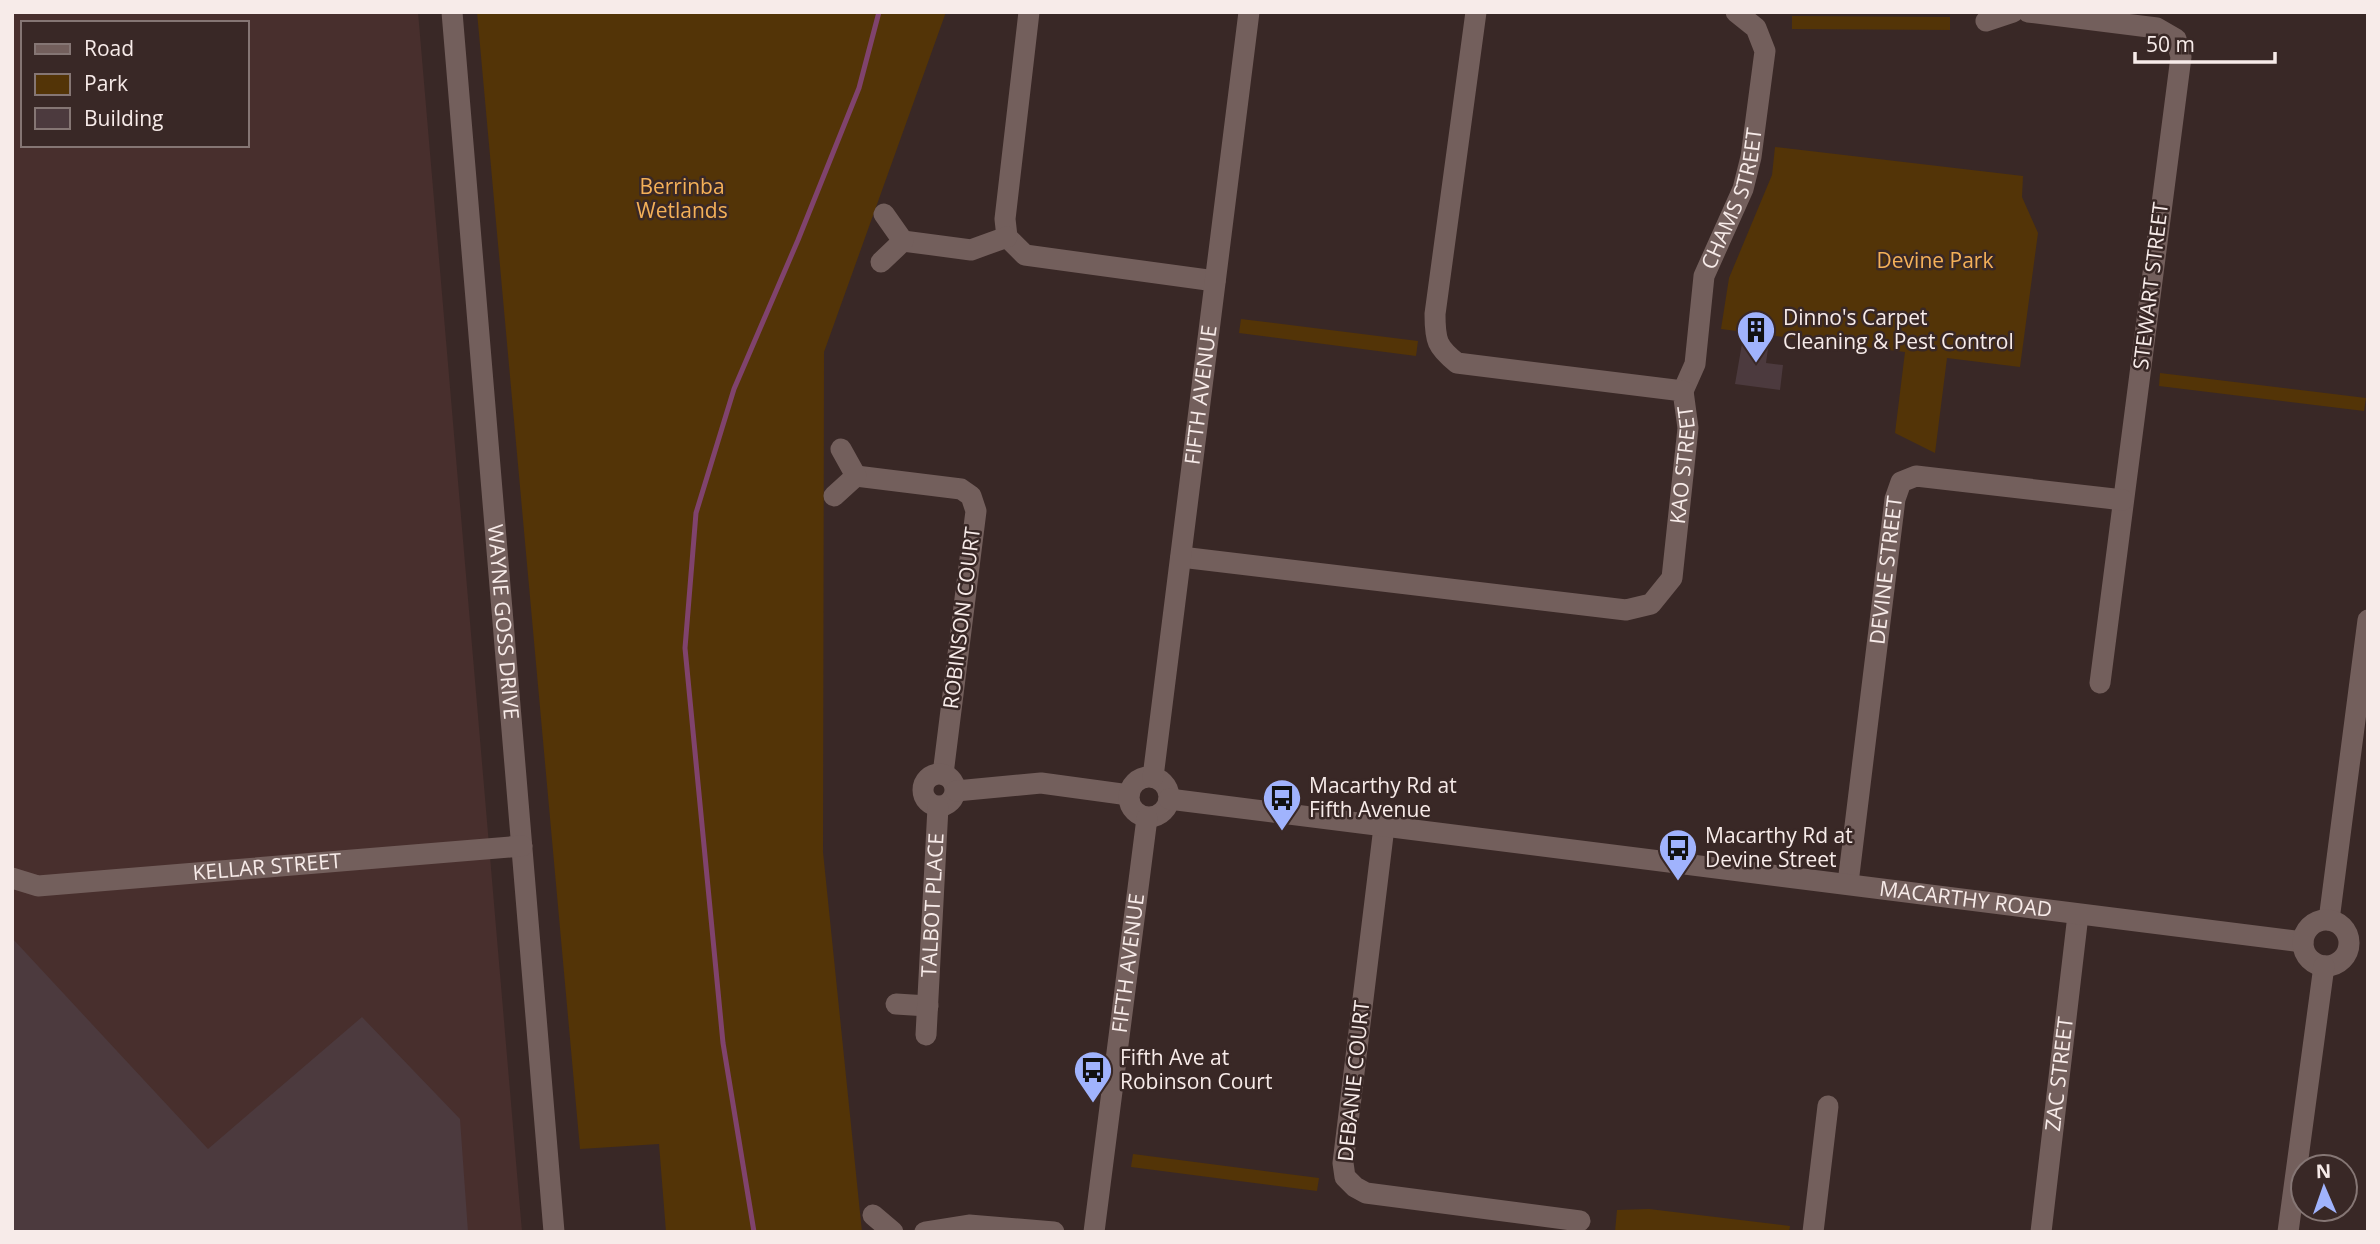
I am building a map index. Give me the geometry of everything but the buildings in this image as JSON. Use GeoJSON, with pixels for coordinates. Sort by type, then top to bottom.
{"type":"FeatureCollection","features":[{"type":"Feature","properties":{"kind":"street","name":"WAYNE GOSS DRIVE"},"geometry":{"type":"LineString","coordinates":[[452,12],[554,1232]]}},
{"type":"Feature","properties":{"kind":"street"},"geometry":{"type":"LineString","coordinates":[[1029,12],[1005,219],[1007,236],[1025,255],[1215,281]]}},
{"type":"Feature","properties":{"kind":"street","name":"FIFTH AVENUE"},"geometry":{"type":"LineString","coordinates":[[1153,777],[1249,12]]}},
{"type":"Feature","properties":{"kind":"street","name":"KAO STREET"},"geometry":{"type":"LineString","coordinates":[[1181,557],[1626,610],[1651,604],[1672,578],[1688,428],[1683,391],[1457,363],[1441,350],[1435,335],[1476,12]]}},
{"type":"Feature","properties":{"kind":"street","name":"CHAMS STREET"},"geometry":{"type":"LineString","coordinates":[[1683,391],[1695,364],[1704,276],[1743,189],[1751,157],[1765,51],[1756,28],[1736,12]]}},
{"type":"Feature","properties":{"kind":"street"},"geometry":{"type":"LineString","coordinates":[[1986,21],[2013,12]]}},
{"type":"Feature","properties":{"kind":"street","name":"STEWART STREET"},"geometry":{"type":"LineString","coordinates":[[2028,12],[2157,28],[2175,39],[2180,57],[2100,683]]}},
{"type":"Feature","properties":{"kind":"street"},"geometry":{"type":"LineString","coordinates":[[884,214],[903,241],[971,250],[1007,236]]}},
{"type":"Feature","properties":{"kind":"street"},"geometry":{"type":"LineString","coordinates":[[881,262],[903,241]]}},
{"type":"Feature","properties":{"kind":"street"},"geometry":{"type":"LineString","coordinates":[[834,496],[856,476],[841,449]]}},
{"type":"Feature","properties":{"kind":"street","name":"ROBINSON COURT"},"geometry":{"type":"LineString","coordinates":[[856,476],[961,489],[971,496],[976,511],[943,774]]}},
{"type":"Feature","properties":{"kind":"street","name":"DEVINE STREET"},"geometry":{"type":"LineString","coordinates":[[1848,883],[1895,499],[1901,482],[1916,476],[2123,500]]}},
{"type":"Feature","properties":{"kind":"street"},"geometry":{"type":"LineString","coordinates":[[2329,920],[2368,620]]}},
{"type":"Feature","properties":{"kind":"street"},"geometry":{"type":"LineString","coordinates":[[943,774],[952,780],[956,792],[948,804],[938,807],[926,801],[922,788],[930,776],[943,774]]}},
{"type":"Feature","properties":{"kind":"street"},"geometry":{"type":"LineString","coordinates":[[1146,777],[1153,777],[1163,783],[1169,799],[1165,810],[1147,818],[1131,808],[1129,795],[1134,783],[1146,777]]}},
{"type":"Feature","properties":{"kind":"street"},"geometry":{"type":"LineString","coordinates":[[956,792],[1041,783],[1129,795]]}},
{"type":"Feature","properties":{"kind":"street","name":"MACARTHY ROAD"},"geometry":{"type":"LineString","coordinates":[[1169,799],[2303,942]]}},
{"type":"Feature","properties":{"kind":"street","name":"TALBOT PLACE"},"geometry":{"type":"LineString","coordinates":[[926,1035],[938,807]]}},
{"type":"Feature","properties":{"kind":"street","name":"FIFTH AVENUE"},"geometry":{"type":"LineString","coordinates":[[1094,1232],[1147,818]]}},
{"type":"Feature","properties":{"kind":"street","name":"DEBANIE COURT"},"geometry":{"type":"LineString","coordinates":[[1384,827],[1343,1163],[1345,1177],[1366,1193],[1580,1221]]}},
{"type":"Feature","properties":{"kind":"street","name":"KELLAR STREET"},"geometry":{"type":"LineString","coordinates":[[12,878],[38,886],[522,846]]}},
{"type":"Feature","properties":{"kind":"street","name":"ZAC STREET"},"geometry":{"type":"LineString","coordinates":[[2041,1232],[2078,915]]}},
{"type":"Feature","properties":{"kind":"street"},"geometry":{"type":"LineString","coordinates":[[2329,920],[2338,923],[2358,949],[2340,962],[2324,966],[2315,964],[2309,958],[2303,942],[2312,925],[2329,920]]}},
{"type":"Feature","properties":{"kind":"street"},"geometry":{"type":"LineString","coordinates":[[2288,1232],[2324,966]]}},
{"type":"Feature","properties":{"kind":"street","name":"TALBOT PLACE"},"geometry":{"type":"LineString","coordinates":[[896,1004],[928,1006]]}},
{"type":"Feature","properties":{"kind":"street"},"geometry":{"type":"LineString","coordinates":[[1813,1232],[1828,1106]]}},
{"type":"Feature","properties":{"kind":"street"},"geometry":{"type":"LineString","coordinates":[[873,1215],[892,1232]]}},
{"type":"Feature","properties":{"kind":"street"},"geometry":{"type":"LineString","coordinates":[[925,1232],[969,1225],[1054,1232]]}},
{"type":"Feature","properties":{"kind":"shaded area"},"geometry":{"type":"Polygon","coordinates":[[[12,12],[418,12],[522,1232],[12,1232],[12,12]]]}},
{"type":"Feature","properties":{"kind":"green space","name":"Berrinba Wetlands"},"geometry":{"type":"Polygon","coordinates":[[[477,12],[946,12],[824,352],[823,852],[862,1232],[666,1232],[659,1144],[580,1149],[477,12]]]}},
{"type":"Feature","properties":{"kind":"green space"},"geometry":{"type":"Polygon","coordinates":[[[1792,16],[1950,17],[1950,30],[1792,29],[1792,16]]]}},
{"type":"Feature","properties":{"kind":"green space","name":"Devine Park"},"geometry":{"type":"Polygon","coordinates":[[[1775,147],[2023,176],[2022,197],[2038,233],[2020,367],[1947,358],[1935,453],[1895,433],[1905,352],[1721,329],[1729,278],[1772,175],[1775,147]]]}},
{"type":"Feature","properties":{"kind":"green space"},"geometry":{"type":"Polygon","coordinates":[[[1241,319],[1418,341],[1416,356],[1239,333],[1241,319]]]}},
{"type":"Feature","properties":{"kind":"green space"},"geometry":{"type":"Polygon","coordinates":[[[2160,373],[2366,398],[2364,411],[2159,386],[2160,373]]]}},
{"type":"Feature","properties":{"kind":"green space"},"geometry":{"type":"Polygon","coordinates":[[[1133,1154],[1319,1178],[1317,1191],[1131,1167],[1133,1154]]]}},
{"type":"Feature","properties":{"kind":"green space"},"geometry":{"type":"Polygon","coordinates":[[[1649,1209],[1790,1226],[1789,1232],[1615,1232],[1617,1210],[1649,1209]]]}},
{"type":"Feature","properties":{"kind":"waterway"},"geometry":{"type":"LineString","coordinates":[[754,1232],[723,1043],[685,648],[696,513],[734,389],[859,88],[879,12]]}},
{"type":"Feature","properties":{"kind":"place","name":"Dinno's Carpet Cleaning & Pest Control"},"geometry":{"type":"Point","coordinates":[1756,364]}},
{"type":"Feature","properties":{"kind":"place","name":"Macarthy Rd at Fifth Avenue"},"geometry":{"type":"Point","coordinates":[1282,832]}},
{"type":"Feature","properties":{"kind":"place","name":"Macarthy Rd at Devine Street"},"geometry":{"type":"Point","coordinates":[1678,882]}},
{"type":"Feature","properties":{"kind":"place","name":"Fifth Ave at Robinson Court"},"geometry":{"type":"Point","coordinates":[1093,1104]}}]}
